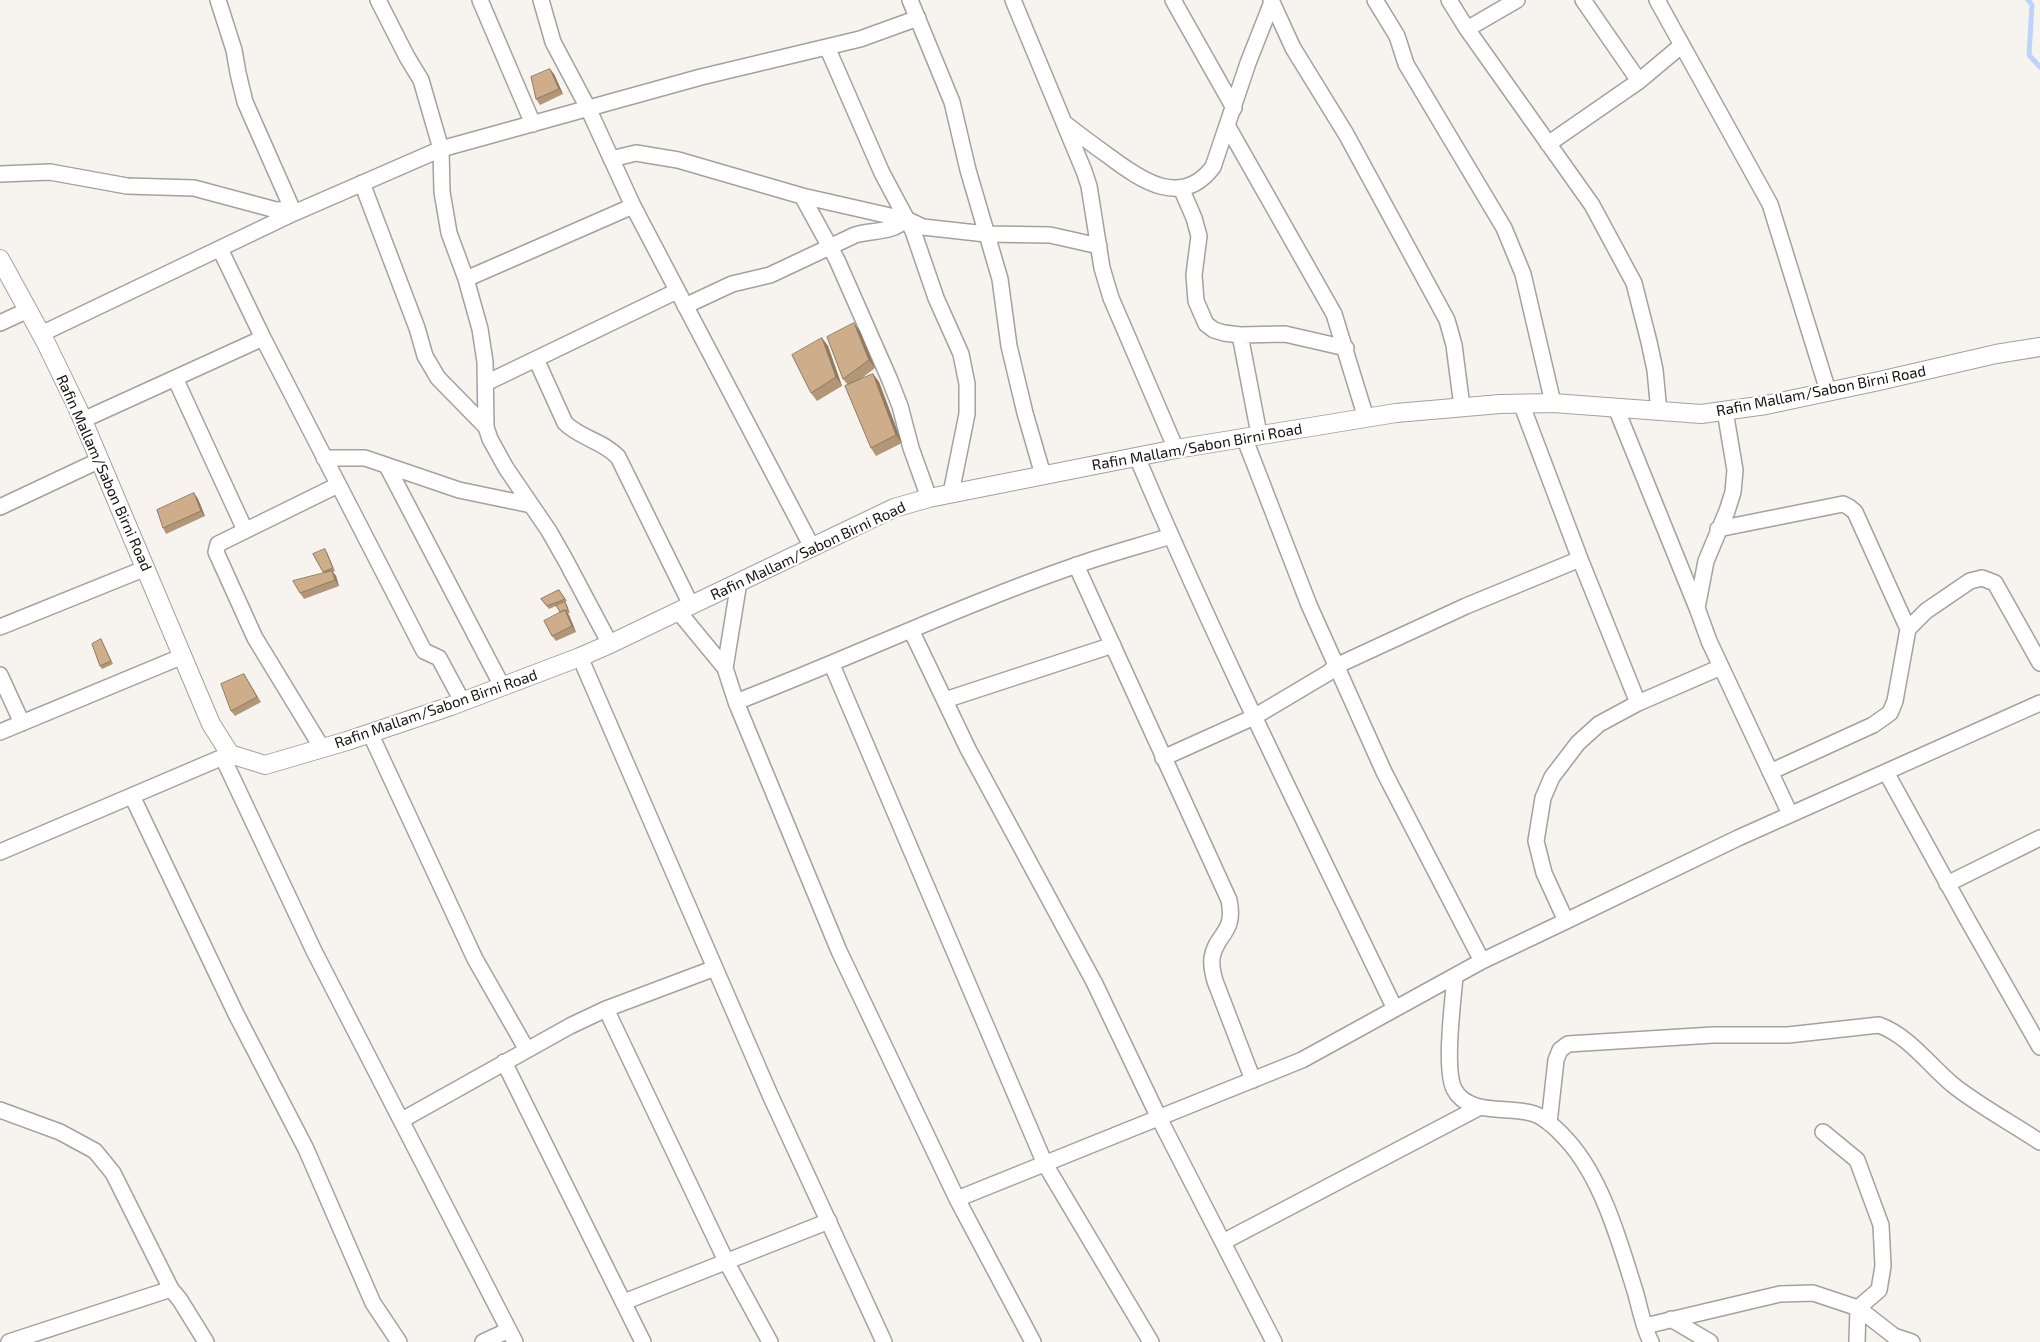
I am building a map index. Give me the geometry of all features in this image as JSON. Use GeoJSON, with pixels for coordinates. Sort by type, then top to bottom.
{"type":"FeatureCollection","features":[{"type":"Feature","properties":{"kind":"street"},"geometry":{"type":"LineString","coordinates":[[218,0],[234,50],[245,102],[293,211]]}},
{"type":"Feature","properties":{"kind":"street"},"geometry":{"type":"LineString","coordinates":[[378,0],[421,80],[441,148],[442,192],[448,233],[466,280],[480,329],[485,362],[486,427],[494,448],[566,561],[610,644]]}},
{"type":"Feature","properties":{"kind":"street"},"geometry":{"type":"LineString","coordinates":[[480,0],[533,124]]}},
{"type":"Feature","properties":{"kind":"street"},"geometry":{"type":"LineString","coordinates":[[541,0],[553,42],[588,108],[633,206],[812,547]]}},
{"type":"Feature","properties":{"kind":"street"},"geometry":{"type":"LineString","coordinates":[[910,0],[931,56],[952,102],[968,170],[1000,279],[1009,346],[1043,475]]}},
{"type":"Feature","properties":{"kind":"street"},"geometry":{"type":"LineString","coordinates":[[1013,0],[1067,125],[1089,186],[1102,268],[1111,298],[1176,449]]}},
{"type":"Feature","properties":{"kind":"street"},"geometry":{"type":"LineString","coordinates":[[1173,0],[1234,108]]}},
{"type":"Feature","properties":{"kind":"street"},"geometry":{"type":"LineString","coordinates":[[1375,0],[1395,30],[1406,64],[1504,228],[1523,274],[1553,403]]}},
{"type":"Feature","properties":{"kind":"street"},"geometry":{"type":"LineString","coordinates":[[1449,0],[1466,29],[1592,205],[1634,283],[1650,342],[1659,412]]}},
{"type":"Feature","properties":{"kind":"street"},"geometry":{"type":"LineString","coordinates":[[1466,29],[1517,0]]}},
{"type":"Feature","properties":{"kind":"street"},"geometry":{"type":"LineString","coordinates":[[1583,0],[1638,81]]}},
{"type":"Feature","properties":{"kind":"street"},"geometry":{"type":"LineString","coordinates":[[1657,0],[1770,204],[1828,391]]}},
{"type":"Feature","properties":{"kind":"street"},"geometry":{"type":"LineString","coordinates":[[1067,125],[1139,178],[1162,187],[1181,188],[1193,184],[1206,176],[1213,167],[1248,63],[1272,1]]}},
{"type":"Feature","properties":{"kind":"street"},"geometry":{"type":"LineString","coordinates":[[1272,1],[1294,48],[1346,134],[1446,320],[1454,345],[1462,407]]}},
{"type":"Feature","properties":{"kind":"street"},"geometry":{"type":"LineString","coordinates":[[41,334],[220,249],[293,211],[441,148],[701,77],[827,47],[918,18]]}},
{"type":"Feature","properties":{"kind":"street"},"geometry":{"type":"LineString","coordinates":[[1548,144],[1638,81],[1682,46]]}},
{"type":"Feature","properties":{"kind":"street"},"geometry":{"type":"LineString","coordinates":[[827,47],[882,173],[920,247],[936,298],[961,354],[967,384],[967,414],[951,493]]}},
{"type":"Feature","properties":{"kind":"street"},"geometry":{"type":"LineString","coordinates":[[1228,126],[1334,314],[1366,418]]}},
{"type":"Feature","properties":{"kind":"street"},"geometry":{"type":"LineString","coordinates":[[612,159],[636,153],[678,160],[802,196],[906,220],[923,226],[986,234],[1050,235],[1099,246]]}},
{"type":"Feature","properties":{"kind":"street"},"geometry":{"type":"LineString","coordinates":[[0,174],[50,172],[127,186],[189,188],[276,210],[293,211]]}},
{"type":"Feature","properties":{"kind":"street"},"geometry":{"type":"LineString","coordinates":[[362,183],[417,328],[425,356],[438,378],[486,427]]}},
{"type":"Feature","properties":{"kind":"street"},"geometry":{"type":"LineString","coordinates":[[1181,188],[1194,218],[1199,236],[1194,275],[1196,301],[1206,324],[1214,330],[1240,336],[1285,334],[1346,348]]}},
{"type":"Feature","properties":{"kind":"street"},"geometry":{"type":"LineString","coordinates":[[802,196],[830,248],[900,406],[911,448],[929,498]]}},
{"type":"Feature","properties":{"kind":"street"},"geometry":{"type":"LineString","coordinates":[[466,280],[633,206]]}},
{"type":"Feature","properties":{"kind":"street"},"geometry":{"type":"LineString","coordinates":[[686,306],[732,284],[770,275],[865,232],[896,227],[906,220]]}},
{"type":"Feature","properties":{"kind":"street"},"geometry":{"type":"LineString","coordinates":[[220,249],[263,338],[424,651],[439,658],[462,702]]}},
{"type":"Feature","properties":{"kind":"street","name":"Rafin Mallam/Sabon Birni Road"},"geometry":{"type":"LineString","coordinates":[[0,259],[41,334],[83,420],[226,756],[265,765],[370,733],[462,702],[580,657],[894,508],[929,498],[1176,449],[1252,436],[1366,418],[1462,407],[1553,403],[1701,414],[1724,411],[1879,381],[1996,354],[2040,347]]}},
{"type":"Feature","properties":{"kind":"street"},"geometry":{"type":"LineString","coordinates":[[486,384],[677,290]]}},
{"type":"Feature","properties":{"kind":"street"},"geometry":{"type":"LineString","coordinates":[[0,323],[28,310]]}},
{"type":"Feature","properties":{"kind":"street"},"geometry":{"type":"LineString","coordinates":[[1240,336],[1252,436],[1309,605],[1384,772],[1482,961]]}},
{"type":"Feature","properties":{"kind":"street"},"geometry":{"type":"LineString","coordinates":[[83,420],[263,338]]}},
{"type":"Feature","properties":{"kind":"street"},"geometry":{"type":"LineString","coordinates":[[536,359],[566,423],[573,430],[609,448],[618,457],[684,608],[726,668],[736,702],[839,951],[957,1199],[1033,1342]]}},
{"type":"Feature","properties":{"kind":"street"},"geometry":{"type":"LineString","coordinates":[[174,378],[245,530]]}},
{"type":"Feature","properties":{"kind":"street"},"geometry":{"type":"LineString","coordinates":[[1521,403],[1580,559],[1638,703]]}},
{"type":"Feature","properties":{"kind":"street"},"geometry":{"type":"LineString","coordinates":[[1616,408],[1709,641],[1790,814]]}},
{"type":"Feature","properties":{"kind":"street"},"geometry":{"type":"LineString","coordinates":[[1697,608],[1706,561],[1718,529],[1728,511],[1733,492],[1734,470],[1724,411]]}},
{"type":"Feature","properties":{"kind":"street"},"geometry":{"type":"LineString","coordinates":[[1138,457],[1171,536],[1254,717],[1395,1009]]}},
{"type":"Feature","properties":{"kind":"street"},"geometry":{"type":"LineString","coordinates":[[324,458],[365,458],[459,490],[531,505]]}},
{"type":"Feature","properties":{"kind":"street"},"geometry":{"type":"LineString","coordinates":[[0,507],[100,460]]}},
{"type":"Feature","properties":{"kind":"street"},"geometry":{"type":"LineString","coordinates":[[387,466],[502,686]]}},
{"type":"Feature","properties":{"kind":"street"},"geometry":{"type":"LineString","coordinates":[[322,748],[258,644],[216,552],[218,544],[338,485]]}},
{"type":"Feature","properties":{"kind":"street"},"geometry":{"type":"LineString","coordinates":[[1718,529],[1843,504],[1850,507],[1855,512],[1908,629]]}},
{"type":"Feature","properties":{"kind":"street"},"geometry":{"type":"LineString","coordinates":[[736,702],[1076,565],[1171,536]]}},
{"type":"Feature","properties":{"kind":"street"},"geometry":{"type":"LineString","coordinates":[[1163,758],[1254,717],[1328,674],[1336,666],[1466,606],[1580,559]]}},
{"type":"Feature","properties":{"kind":"street"},"geometry":{"type":"LineString","coordinates":[[1076,565],[1229,900],[1231,912],[1228,930],[1215,948],[1211,967],[1253,1080]]}},
{"type":"Feature","properties":{"kind":"street"},"geometry":{"type":"LineString","coordinates":[[0,627],[146,568]]}},
{"type":"Feature","properties":{"kind":"street"},"geometry":{"type":"LineString","coordinates":[[1770,772],[1873,725],[1890,713],[1895,700],[1908,629],[1926,611],[1970,581],[1982,578],[1995,583],[2040,663]]}},
{"type":"Feature","properties":{"kind":"street"},"geometry":{"type":"LineString","coordinates":[[726,668],[739,582]]}},
{"type":"Feature","properties":{"kind":"street"},"geometry":{"type":"LineString","coordinates":[[911,630],[968,749],[1094,982],[1159,1118],[1274,1342]]}},
{"type":"Feature","properties":{"kind":"street"},"geometry":{"type":"LineString","coordinates":[[945,700],[1112,645]]}},
{"type":"Feature","properties":{"kind":"street"},"geometry":{"type":"LineString","coordinates":[[0,732],[183,656]]}},
{"type":"Feature","properties":{"kind":"street"},"geometry":{"type":"LineString","coordinates":[[580,657],[771,1097],[884,1342]]}},
{"type":"Feature","properties":{"kind":"street"},"geometry":{"type":"LineString","coordinates":[[832,664],[1045,1164],[1152,1342]]}},
{"type":"Feature","properties":{"kind":"street"},"geometry":{"type":"LineString","coordinates":[[1566,920],[1544,873],[1536,841],[1543,798],[1552,777],[1578,743],[1599,724],[1638,703],[1721,667]]}},
{"type":"Feature","properties":{"kind":"street"},"geometry":{"type":"LineString","coordinates":[[0,675],[22,722]]}},
{"type":"Feature","properties":{"kind":"street"},"geometry":{"type":"LineString","coordinates":[[957,1199],[1302,1060],[1482,961],[1566,920],[1790,814],[2040,703]]}},
{"type":"Feature","properties":{"kind":"street"},"geometry":{"type":"LineString","coordinates":[[370,733],[475,959],[527,1050]]}},
{"type":"Feature","properties":{"kind":"street"},"geometry":{"type":"LineString","coordinates":[[0,851],[226,756],[314,951],[512,1336],[483,1342]]}},
{"type":"Feature","properties":{"kind":"street"},"geometry":{"type":"LineString","coordinates":[[1886,772],[2040,1047]]}},
{"type":"Feature","properties":{"kind":"street"},"geometry":{"type":"LineString","coordinates":[[132,796],[236,1014],[306,1149],[373,1303],[399,1342]]}},
{"type":"Feature","properties":{"kind":"street"},"geometry":{"type":"LineString","coordinates":[[1948,884],[2040,838]]}},
{"type":"Feature","properties":{"kind":"street"},"geometry":{"type":"LineString","coordinates":[[402,1120],[504,1062],[606,1010],[715,968]]}},
{"type":"Feature","properties":{"kind":"street"},"geometry":{"type":"LineString","coordinates":[[1455,976],[1450,1063],[1453,1088],[1461,1100],[1480,1107],[1532,1113],[1549,1123],[1568,1140],[1594,1182],[1616,1229],[1647,1337],[1671,1319],[1780,1294],[1813,1293],[1858,1308],[1894,1336],[1912,1342]]}},
{"type":"Feature","properties":{"kind":"street"},"geometry":{"type":"LineString","coordinates":[[606,1010],[727,1263],[770,1342]]}},
{"type":"Feature","properties":{"kind":"street"},"geometry":{"type":"LineString","coordinates":[[1549,1123],[1556,1060],[1560,1050],[1568,1044],[1713,1035],[1788,1035],[1879,1025],[1890,1029],[1905,1041],[1954,1086],[2040,1142]]}},
{"type":"Feature","properties":{"kind":"street"},"geometry":{"type":"LineString","coordinates":[[504,1062],[643,1342]]}},
{"type":"Feature","properties":{"kind":"street"},"geometry":{"type":"LineString","coordinates":[[1223,1242],[1480,1107]]}},
{"type":"Feature","properties":{"kind":"street"},"geometry":{"type":"LineString","coordinates":[[0,1110],[60,1132],[95,1151],[113,1173],[171,1289],[206,1342]]}},
{"type":"Feature","properties":{"kind":"street"},"geometry":{"type":"LineString","coordinates":[[1823,1132],[1857,1160],[1880,1225],[1883,1266],[1878,1290],[1858,1308],[1857,1342]]}},
{"type":"Feature","properties":{"kind":"street"},"geometry":{"type":"LineString","coordinates":[[624,1302],[727,1263],[829,1221]]}},
{"type":"Feature","properties":{"kind":"street"},"geometry":{"type":"LineString","coordinates":[[9,1342],[171,1289]]}},
{"type":"Feature","properties":{"kind":"street"},"geometry":{"type":"LineString","coordinates":[[1671,1319],[1710,1342]]}},
{"type":"Feature","properties":{"kind":"building"},"geometry":{"type":"Polygon","coordinates":[[[550,69],[559,89],[536,99],[531,77],[550,69]]]}},
{"type":"Feature","properties":{"kind":"building"},"geometry":{"type":"Polygon","coordinates":[[[854,323],[869,360],[843,379],[827,337],[854,323]]]}},
{"type":"Feature","properties":{"kind":"building"},"geometry":{"type":"Polygon","coordinates":[[[822,338],[836,377],[811,393],[792,355],[822,338]]]}},
{"type":"Feature","properties":{"kind":"building"},"geometry":{"type":"Polygon","coordinates":[[[873,374],[896,435],[871,448],[845,386],[873,374]]]}},
{"type":"Feature","properties":{"kind":"building"},"geometry":{"type":"Polygon","coordinates":[[[194,493],[201,511],[163,528],[157,510],[194,493]]]}},
{"type":"Feature","properties":{"kind":"building"},"geometry":{"type":"Polygon","coordinates":[[[325,549],[333,568],[323,572],[313,554],[325,549]]]}},
{"type":"Feature","properties":{"kind":"building"},"geometry":{"type":"Polygon","coordinates":[[[332,571],[335,580],[300,593],[293,581],[332,571]]]}},
{"type":"Feature","properties":{"kind":"building"},"geometry":{"type":"Polygon","coordinates":[[[559,590],[565,599],[547,606],[541,599],[559,590]]]}},
{"type":"Feature","properties":{"kind":"building"},"geometry":{"type":"Polygon","coordinates":[[[565,602],[568,610],[560,612],[556,605],[565,602]]]}},
{"type":"Feature","properties":{"kind":"building"},"geometry":{"type":"Polygon","coordinates":[[[565,610],[572,626],[552,636],[544,621],[565,610]]]}},
{"type":"Feature","properties":{"kind":"building"},"geometry":{"type":"Polygon","coordinates":[[[101,639],[111,661],[100,666],[92,644],[101,639]]]}},
{"type":"Feature","properties":{"kind":"building"},"geometry":{"type":"Polygon","coordinates":[[[244,674],[257,697],[231,711],[221,684],[244,674]]]}},
{"type":"Feature","properties":{"kind":"waterway"},"geometry":{"type":"LineString","coordinates":[[2028,0],[2032,5],[2029,55],[2040,67]]}}]}
